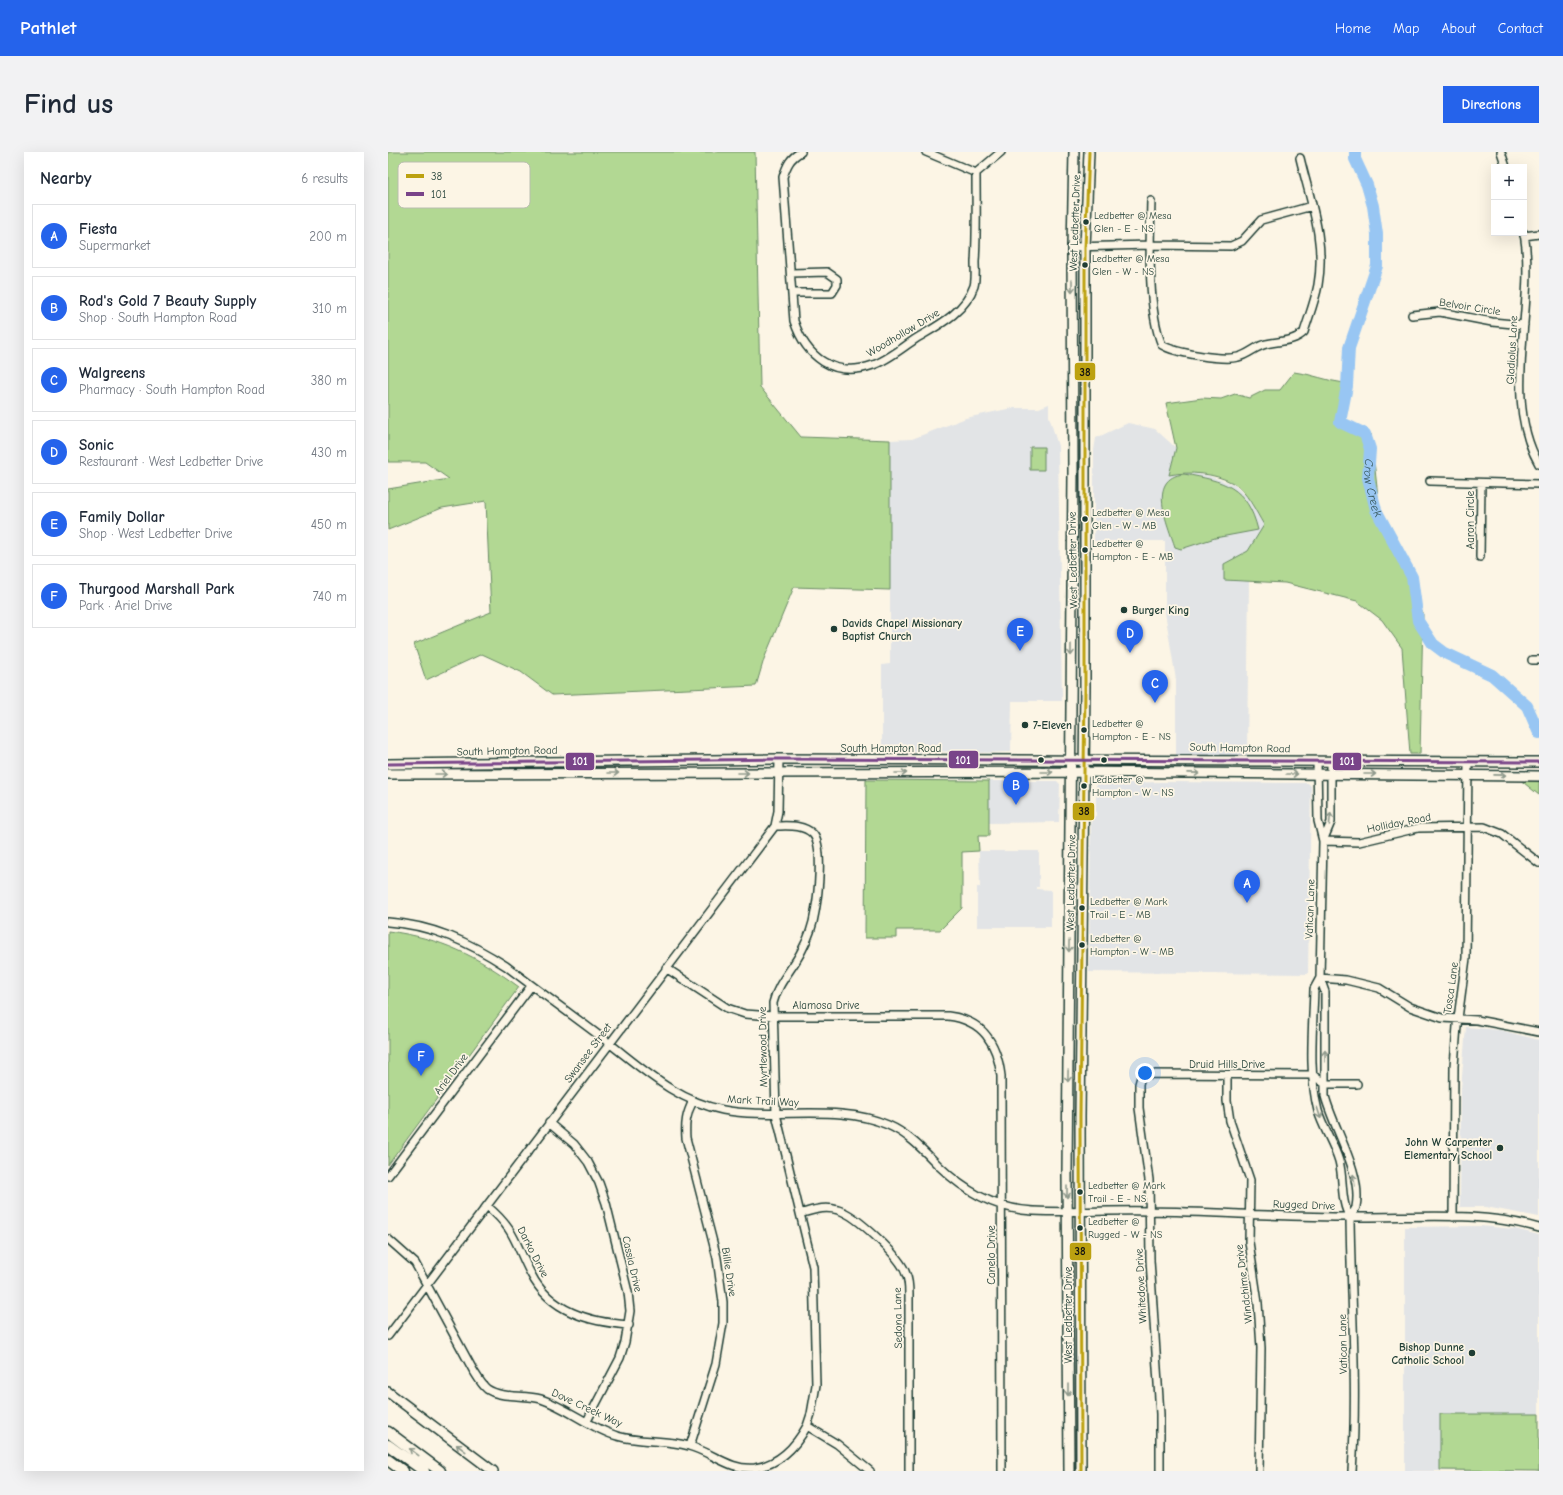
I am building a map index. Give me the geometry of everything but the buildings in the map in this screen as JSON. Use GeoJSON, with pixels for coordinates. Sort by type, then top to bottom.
{"type":"FeatureCollection","features":[{"type":"Feature","properties":{"kind":"highway"},"geometry":{"type":"LineString","coordinates":[[388,1432],[440,1471]]}},
{"type":"Feature","properties":{"kind":"highway"},"geometry":{"type":"LineString","coordinates":[[388,1445],[424,1471]]}},
{"type":"Feature","properties":{"kind":"highway"},"geometry":{"type":"LineString","coordinates":[[388,1460],[404,1471]]}},
{"type":"Feature","properties":{"kind":"main road","name":"West Ledbetter Drive"},"geometry":{"type":"LineString","coordinates":[[1069,1471],[1067,1211],[1072,759],[1072,247],[1074,152]]}},
{"type":"Feature","properties":{"kind":"main road","name":"West Ledbetter Drive"},"geometry":{"type":"LineString","coordinates":[[1081,1471],[1080,1117],[1086,624],[1084,530],[1085,248],[1089,152]]}},
{"type":"Feature","properties":{"kind":"main road"},"geometry":{"type":"LineString","coordinates":[[1073,422],[1078,454],[1084,456]]}},
{"type":"Feature","properties":{"kind":"main road"},"geometry":{"type":"LineString","coordinates":[[1073,486],[1078,489],[1082,500],[1084,530]]}},
{"type":"Feature","properties":{"kind":"main road"},"geometry":{"type":"LineString","coordinates":[[1071,625],[1086,624]]}},
{"type":"Feature","properties":{"kind":"main road","name":"South Hampton Road"},"geometry":{"type":"LineString","coordinates":[[388,764],[779,759],[1539,762]]}},
{"type":"Feature","properties":{"kind":"main road"},"geometry":{"type":"LineString","coordinates":[[685,760],[685,773]]}},
{"type":"Feature","properties":{"kind":"main road"},"geometry":{"type":"LineString","coordinates":[[876,773],[878,760]]}},
{"type":"Feature","properties":{"kind":"main road"},"geometry":{"type":"LineString","coordinates":[[1266,760],[1266,774]]}},
{"type":"Feature","properties":{"kind":"main road"},"geometry":{"type":"LineString","coordinates":[[414,764],[414,774]]}},
{"type":"Feature","properties":{"kind":"main road","name":"South Hampton Road"},"geometry":{"type":"LineString","coordinates":[[388,774],[1085,772],[1539,776]]}},
{"type":"Feature","properties":{"kind":"main road"},"geometry":{"type":"LineString","coordinates":[[1070,879],[1084,881]]}},
{"type":"Feature","properties":{"kind":"main road"},"geometry":{"type":"LineString","coordinates":[[388,1392],[493,1471]]}},
{"type":"Feature","properties":{"kind":"main road"},"geometry":{"type":"LineString","coordinates":[[1069,1408],[1080,1408]]}},
{"type":"Feature","properties":{"kind":"street","name":"Woodhollow Drive"},"geometry":{"type":"LineString","coordinates":[[801,152],[792,157],[787,165],[784,177],[794,321],[803,342],[816,357],[824,362],[840,368],[853,369],[874,365],[953,316],[968,297],[974,285],[976,173]]}},
{"type":"Feature","properties":{"kind":"street"},"geometry":{"type":"LineString","coordinates":[[926,152],[976,173],[1001,152]]}},
{"type":"Feature","properties":{"kind":"street"},"geometry":{"type":"LineString","coordinates":[[1501,152],[1505,164]]}},
{"type":"Feature","properties":{"kind":"street"},"geometry":{"type":"LineString","coordinates":[[1150,201],[1150,245],[1154,302],[1158,334],[1162,345],[1173,350],[1201,356],[1239,357],[1263,344],[1293,339],[1304,332],[1314,305],[1320,263],[1318,224],[1300,158]]}},
{"type":"Feature","properties":{"kind":"street"},"geometry":{"type":"LineString","coordinates":[[1072,247],[1085,248],[1150,245],[1231,246],[1242,241],[1261,220],[1312,206]]}},
{"type":"Feature","properties":{"kind":"street"},"geometry":{"type":"LineString","coordinates":[[1527,234],[1539,234]]}},
{"type":"Feature","properties":{"kind":"street","name":"Gladiolus Lane"},"geometry":{"type":"LineString","coordinates":[[1524,236],[1526,280],[1521,380],[1523,422],[1526,438],[1539,464]]}},
{"type":"Feature","properties":{"kind":"street"},"geometry":{"type":"LineString","coordinates":[[791,273],[827,272],[837,280],[837,285],[832,293],[826,295],[792,293]]}},
{"type":"Feature","properties":{"kind":"street","name":"Belvoir Circle"},"geometry":{"type":"LineString","coordinates":[[1412,314],[1440,312],[1492,322],[1524,325]]}},
{"type":"Feature","properties":{"kind":"street"},"geometry":{"type":"LineString","coordinates":[[1430,481],[1444,480],[1481,483],[1539,484]]}},
{"type":"Feature","properties":{"kind":"street","name":"Aaron Circle"},"geometry":{"type":"LineString","coordinates":[[1480,557],[1481,483]]}},
{"type":"Feature","properties":{"kind":"street","name":"Swansee Street"},"geometry":{"type":"LineString","coordinates":[[388,1336],[775,826],[778,811],[779,759]]}},
{"type":"Feature","properties":{"kind":"street","name":"Vatican Lane"},"geometry":{"type":"LineString","coordinates":[[1317,761],[1318,821],[1323,841],[1320,978],[1325,992],[1325,1084],[1329,1111],[1350,1162],[1355,1181],[1356,1208],[1350,1217]]}},
{"type":"Feature","properties":{"kind":"street","name":"Vatican Lane"},"geometry":{"type":"LineString","coordinates":[[1323,841],[1331,822],[1331,761]]}},
{"type":"Feature","properties":{"kind":"street","name":"Tosca Lane"},"geometry":{"type":"LineString","coordinates":[[1453,1217],[1453,1093],[1458,1019],[1466,958],[1468,762]]}},
{"type":"Feature","properties":{"kind":"street","name":"Myrtlewood Drive"},"geometry":{"type":"LineString","coordinates":[[775,826],[796,826],[807,830],[814,835],[818,843],[815,913],[812,925],[802,950],[775,994],[773,1016],[776,1114],[802,1213],[813,1267],[815,1295],[816,1385],[811,1414],[807,1426]]}},
{"type":"Feature","properties":{"kind":"street","name":"Holliday Road"},"geometry":{"type":"LineString","coordinates":[[1323,841],[1359,842],[1418,828],[1468,826],[1494,830],[1539,863]]}},
{"type":"Feature","properties":{"kind":"street","name":"Mark Trail Way"},"geometry":{"type":"LineString","coordinates":[[388,922],[432,930],[468,943],[506,966],[660,1082],[693,1101],[719,1109],[738,1112],[851,1115],[872,1119],[889,1125],[916,1144],[964,1188],[982,1199],[1002,1206],[1034,1211],[1067,1211]]}},
{"type":"Feature","properties":{"kind":"street","name":"Alamosa Drive"},"geometry":{"type":"LineString","coordinates":[[666,968],[728,1008],[745,1014],[773,1016],[948,1016],[969,1022],[982,1030],[991,1040]]}},
{"type":"Feature","properties":{"kind":"street"},"geometry":{"type":"LineString","coordinates":[[1320,978],[1364,983],[1379,988],[1421,1012],[1442,1018],[1492,1023],[1539,1032]]}},
{"type":"Feature","properties":{"kind":"street","name":"Vatican Lane"},"geometry":{"type":"LineString","coordinates":[[1320,978],[1314,989],[1313,1075],[1318,1112],[1339,1160],[1343,1182],[1344,1209],[1350,1217],[1355,1415],[1352,1471]]}},
{"type":"Feature","properties":{"kind":"street","name":"Ariel Drive"},"geometry":{"type":"LineString","coordinates":[[388,1176],[532,986]]}},
{"type":"Feature","properties":{"kind":"street","name":"Canelo Drive"},"geometry":{"type":"LineString","coordinates":[[991,1040],[996,1050],[1001,1076],[1002,1471]]}},
{"type":"Feature","properties":{"kind":"street","name":"Druid Hills Drive"},"geometry":{"type":"LineString","coordinates":[[1141,1077],[1149,1074],[1313,1075]]}},
{"type":"Feature","properties":{"kind":"street","name":"Windchime Drive"},"geometry":{"type":"LineString","coordinates":[[1227,1075],[1227,1101],[1230,1121],[1250,1180],[1249,1242],[1258,1303],[1261,1348],[1259,1471]]}},
{"type":"Feature","properties":{"kind":"street"},"geometry":{"type":"LineString","coordinates":[[1313,1075],[1325,1084],[1357,1084]]}},
{"type":"Feature","properties":{"kind":"street","name":"Whitedove Drive"},"geometry":{"type":"LineString","coordinates":[[1141,1077],[1139,1084],[1139,1108],[1149,1180],[1150,1267],[1160,1414],[1160,1471]]}},
{"type":"Feature","properties":{"kind":"street","name":"Billie Drive"},"geometry":{"type":"LineString","coordinates":[[690,1446],[716,1364],[723,1323],[723,1302],[717,1258],[686,1138],[685,1124],[688,1111],[693,1101]]}},
{"type":"Feature","properties":{"kind":"street","name":"Cassia Drive"},"geometry":{"type":"LineString","coordinates":[[549,1123],[574,1144],[588,1162],[599,1183],[606,1203],[628,1292],[629,1325],[620,1358],[587,1421]]}},
{"type":"Feature","properties":{"kind":"street","name":"Darko Drive"},"geometry":{"type":"LineString","coordinates":[[488,1206],[502,1218],[512,1232],[531,1275],[538,1286],[549,1298],[564,1309],[578,1316],[598,1322],[629,1325]]}},
{"type":"Feature","properties":{"kind":"street","name":"Sedona Lane"},"geometry":{"type":"LineString","coordinates":[[802,1213],[829,1208],[849,1214],[897,1258],[906,1274],[909,1295],[909,1471]]}},
{"type":"Feature","properties":{"kind":"street","name":"Rugged Drive"},"geometry":{"type":"LineString","coordinates":[[1067,1211],[1149,1211],[1350,1217],[1453,1217],[1492,1219],[1539,1228]]}},
{"type":"Feature","properties":{"kind":"street","name":"Dove Creek Way"},"geometry":{"type":"LineString","coordinates":[[388,1239],[415,1263],[473,1370],[480,1382],[487,1389],[495,1392],[541,1399],[605,1431],[626,1438],[690,1446],[736,1466],[755,1468],[770,1463],[787,1453],[793,1447],[807,1426]]}},
{"type":"Feature","properties":{"kind":"street"},"geometry":{"type":"LineString","coordinates":[[807,1426],[837,1444],[870,1471]]}},
{"type":"Feature","properties":{"kind":"shaded area"},"geometry":{"type":"Polygon","coordinates":[[[1049,404],[1049,416],[1058,446],[1062,701],[1012,701],[1011,752],[968,753],[965,751],[882,753],[882,665],[890,664],[890,440],[912,439],[966,418],[1012,408],[1039,408],[1049,404]]]}},
{"type":"Feature","properties":{"kind":"shaded area"},"geometry":{"type":"Polygon","coordinates":[[[1128,423],[1155,429],[1176,448],[1170,475],[1185,472],[1209,476],[1233,484],[1247,497],[1264,525],[1248,551],[1224,564],[1224,580],[1249,581],[1247,755],[1176,755],[1176,680],[1165,612],[1165,541],[1094,541],[1094,450],[1096,438],[1128,423]]]}},
{"type":"Feature","properties":{"kind":"shaded area"},"geometry":{"type":"Polygon","coordinates":[[[989,781],[1057,781],[1060,784],[1059,822],[989,823],[989,781]]]}},
{"type":"Feature","properties":{"kind":"shaded area"},"geometry":{"type":"Polygon","coordinates":[[[1160,782],[1308,783],[1311,786],[1308,974],[1089,972],[1091,817],[1096,816],[1096,784],[1160,782]]]}},
{"type":"Feature","properties":{"kind":"shaded area"},"geometry":{"type":"Polygon","coordinates":[[[979,851],[1039,851],[1039,887],[1036,887],[1036,889],[1051,890],[1051,927],[977,927],[977,887],[980,887],[979,851]]]}},
{"type":"Feature","properties":{"kind":"shaded area","name":"John W Carpenter Elementary School"},"geometry":{"type":"Polygon","coordinates":[[[1466,1027],[1500,1030],[1539,1040],[1539,1217],[1486,1207],[1460,1207],[1461,1089],[1466,1027]]]}},
{"type":"Feature","properties":{"kind":"shaded area","name":"Bishop Dunne Catholic School"},"geometry":{"type":"Polygon","coordinates":[[[1480,1226],[1515,1229],[1539,1235],[1539,1471],[1405,1471],[1405,1227],[1480,1226]]]}},
{"type":"Feature","properties":{"kind":"green space"},"geometry":{"type":"Polygon","coordinates":[[[388,152],[755,152],[760,387],[801,437],[890,440],[890,590],[794,587],[764,659],[756,686],[552,695],[521,672],[482,654],[426,680],[414,644],[491,612],[486,501],[442,508],[388,530],[388,489],[449,479],[425,462],[388,462],[388,152]]]}},
{"type":"Feature","properties":{"kind":"green space"},"geometry":{"type":"Polygon","coordinates":[[[1294,372],[1344,383],[1343,422],[1371,434],[1380,514],[1409,567],[1415,612],[1423,612],[1420,754],[1410,754],[1402,648],[1382,620],[1357,601],[1285,583],[1224,580],[1224,564],[1248,551],[1264,525],[1247,496],[1233,483],[1218,477],[1202,474],[1185,473],[1169,475],[1176,448],[1166,403],[1202,398],[1221,399],[1235,394],[1249,398],[1265,390],[1280,390],[1294,372]]]}},
{"type":"Feature","properties":{"kind":"green space"},"geometry":{"type":"Polygon","coordinates":[[[1030,447],[1044,447],[1044,470],[1030,470],[1030,447]]]}},
{"type":"Feature","properties":{"kind":"green space"},"geometry":{"type":"Polygon","coordinates":[[[1184,474],[1222,483],[1232,488],[1247,504],[1253,515],[1258,530],[1215,538],[1181,549],[1175,547],[1165,515],[1163,493],[1166,484],[1172,477],[1184,474]]]}},
{"type":"Feature","properties":{"kind":"green space"},"geometry":{"type":"Polygon","coordinates":[[[1519,779],[1539,780],[1539,795],[1519,779]]]}},
{"type":"Feature","properties":{"kind":"green space"},"geometry":{"type":"Polygon","coordinates":[[[866,780],[989,781],[989,836],[978,836],[979,851],[962,852],[962,908],[940,930],[896,930],[896,938],[865,938],[866,780]]]}},
{"type":"Feature","properties":{"kind":"green space"},"geometry":{"type":"Polygon","coordinates":[[[388,931],[425,938],[458,950],[488,966],[519,987],[388,1165],[388,931]]]}},
{"type":"Feature","properties":{"kind":"green space"},"geometry":{"type":"Polygon","coordinates":[[[1440,1414],[1539,1414],[1539,1471],[1440,1470],[1440,1414]]]}},
{"type":"Feature","properties":{"kind":"waterway","name":"Crow Creek"},"geometry":{"type":"LineString","coordinates":[[1355,152],[1355,159],[1367,185],[1373,206],[1377,234],[1377,266],[1349,348],[1347,386],[1340,422],[1365,434],[1370,449],[1368,478],[1376,510],[1412,577],[1418,621],[1433,644],[1445,653],[1492,675],[1527,706],[1539,733]]}},
{"type":"Feature","properties":{"kind":"transit line","name":"38"},"geometry":{"type":"LineString","coordinates":[[1081,1471],[1080,1117],[1085,687],[1085,248],[1089,152]]}},
{"type":"Feature","properties":{"kind":"transit line","name":"101"},"geometry":{"type":"LineString","coordinates":[[388,764],[779,759],[1539,762]]}},
{"type":"Feature","properties":{"kind":"place","name":"Ledbetter @ Mesa Glen - E - NS"},"geometry":{"type":"Point","coordinates":[1086,222]}},
{"type":"Feature","properties":{"kind":"place","name":"Ledbetter @ Mesa Glen - W - NS"},"geometry":{"type":"Point","coordinates":[1085,265]}},
{"type":"Feature","properties":{"kind":"place","name":"Ledbetter @ Mesa Glen - W - MB"},"geometry":{"type":"Point","coordinates":[1085,519]}},
{"type":"Feature","properties":{"kind":"place","name":"Ledbetter @ Hampton - E - MB"},"geometry":{"type":"Point","coordinates":[1085,550]}},
{"type":"Feature","properties":{"kind":"place","name":"Burger King"},"geometry":{"type":"Point","coordinates":[1124,610]}},
{"type":"Feature","properties":{"kind":"place","name":"Davids Chapel Missionary Baptist Church"},"geometry":{"type":"Point","coordinates":[834,629]}},
{"type":"Feature","properties":{"kind":"place","name":"Family Dollar"},"geometry":{"type":"Point","coordinates":[1020,651]}},
{"type":"Feature","properties":{"kind":"place","name":"Sonic"},"geometry":{"type":"Point","coordinates":[1130,653]}},
{"type":"Feature","properties":{"kind":"place","name":"Walgreens"},"geometry":{"type":"Point","coordinates":[1155,703]}},
{"type":"Feature","properties":{"kind":"place","name":"7-Eleven"},"geometry":{"type":"Point","coordinates":[1025,725]}},
{"type":"Feature","properties":{"kind":"place","name":"Ledbetter @ Hampton - E - NS"},"geometry":{"type":"Point","coordinates":[1084,730]}},
{"type":"Feature","properties":{"kind":"place","name":"Ledbetter @ Hampton - W - NS"},"geometry":{"type":"Point","coordinates":[1084,786]}},
{"type":"Feature","properties":{"kind":"place","name":"Rod's Gold 7 Beauty Supply"},"geometry":{"type":"Point","coordinates":[1016,805]}},
{"type":"Feature","properties":{"kind":"place","name":"Fiesta"},"geometry":{"type":"Point","coordinates":[1247,903]}},
{"type":"Feature","properties":{"kind":"place","name":"Ledbetter @ Mark Trail - E - MB"},"geometry":{"type":"Point","coordinates":[1082,908]}},
{"type":"Feature","properties":{"kind":"place","name":"Ledbetter @ Hampton - W - MB"},"geometry":{"type":"Point","coordinates":[1082,945]}},
{"type":"Feature","properties":{"kind":"place","name":"Thurgood Marshall Park"},"geometry":{"type":"Point","coordinates":[421,1076]}},
{"type":"Feature","properties":{"kind":"place","name":"John W Carpenter Elementary School"},"geometry":{"type":"Point","coordinates":[1500,1148]}},
{"type":"Feature","properties":{"kind":"place","name":"Ledbetter @ Mark Trail - E - NS"},"geometry":{"type":"Point","coordinates":[1080,1192]}},
{"type":"Feature","properties":{"kind":"place","name":"Ledbetter @ Rugged - W - NS"},"geometry":{"type":"Point","coordinates":[1080,1228]}},
{"type":"Feature","properties":{"kind":"place","name":"Bishop Dunne Catholic School"},"geometry":{"type":"Point","coordinates":[1472,1353]}}]}
